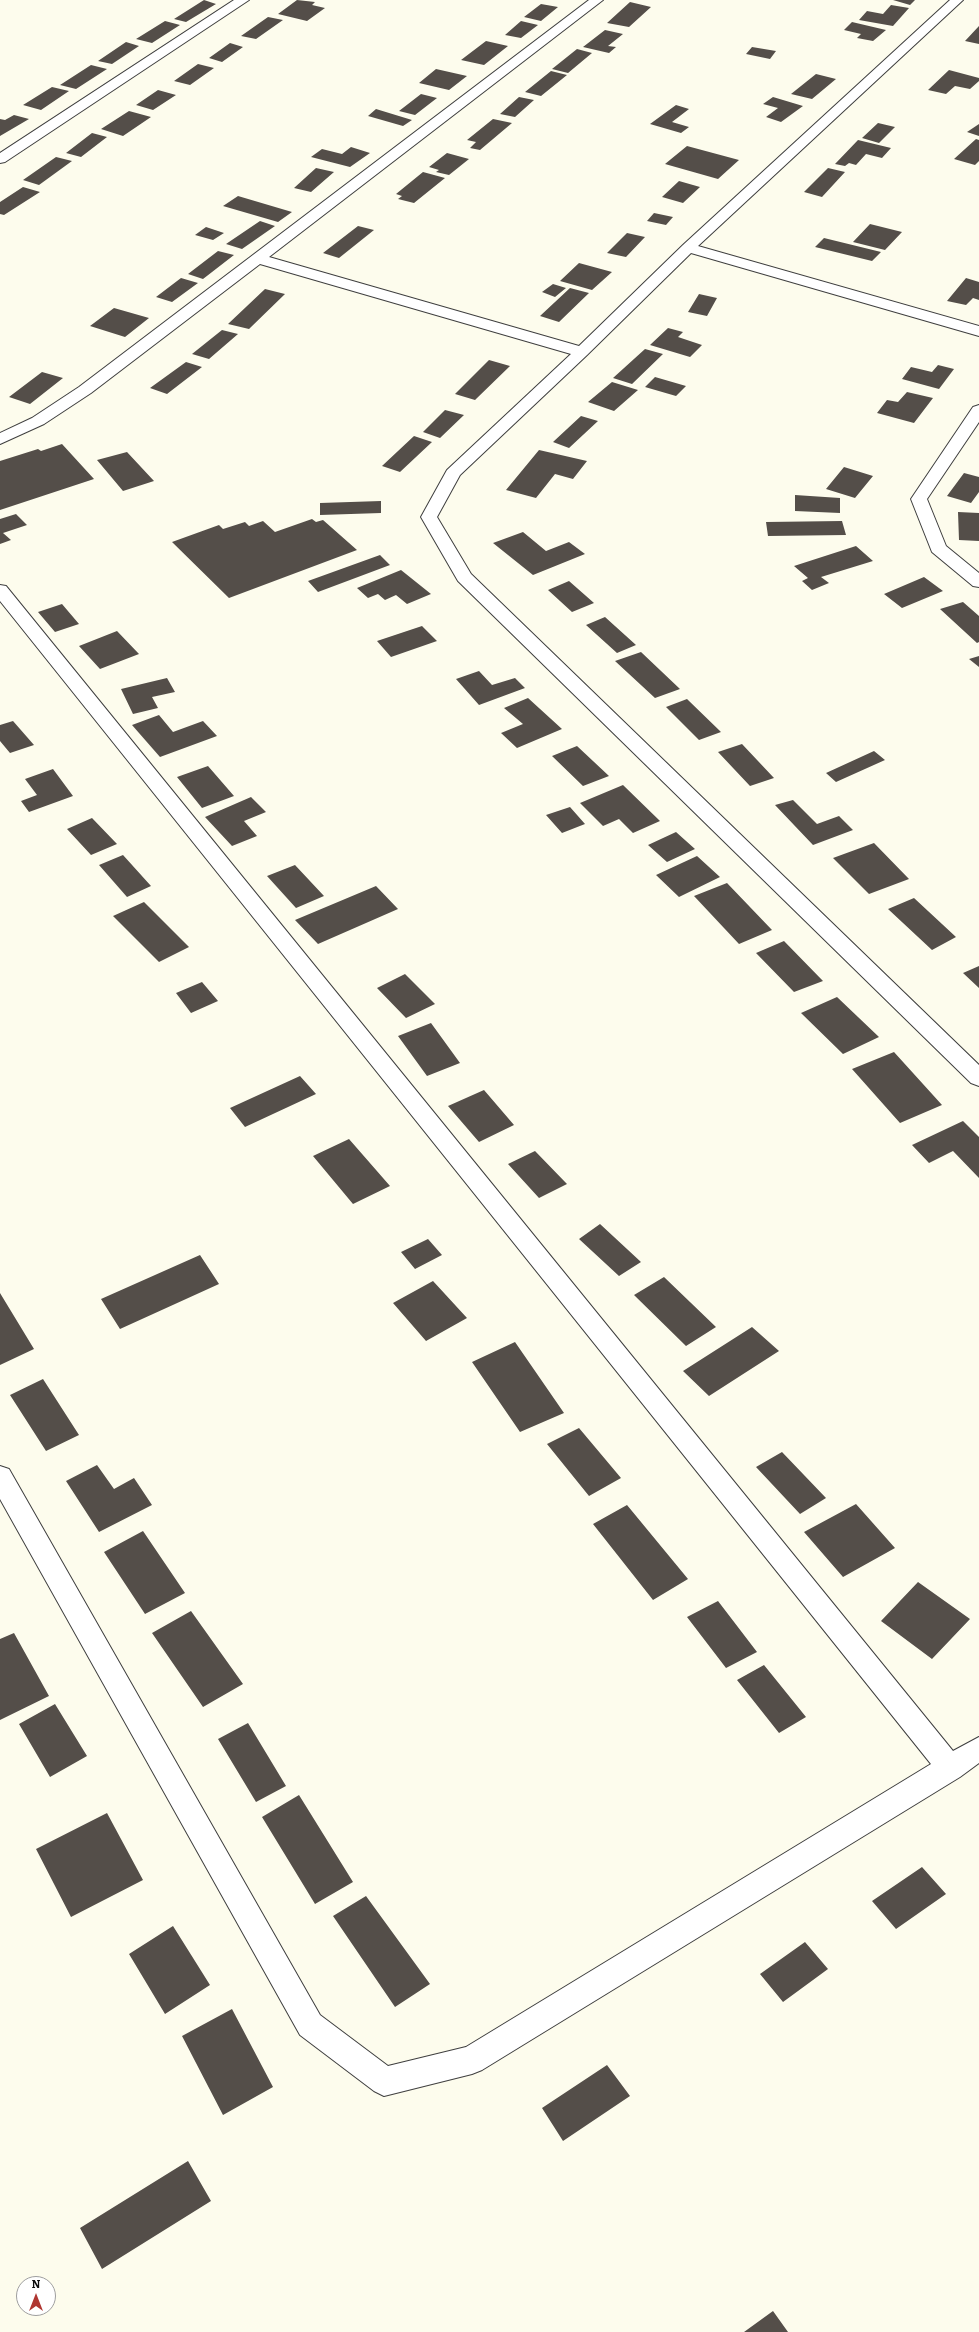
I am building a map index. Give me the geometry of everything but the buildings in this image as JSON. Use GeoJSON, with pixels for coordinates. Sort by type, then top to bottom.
{"type":"FeatureCollection","features":[{"type":"Feature","properties":{"kind":"street"},"geometry":{"type":"LineString","coordinates":[[0,160],[244,0]]}},
{"type":"Feature","properties":{"kind":"street"},"geometry":{"type":"LineString","coordinates":[[0,439],[38,421],[85,390],[260,259],[597,0]]}},
{"type":"Feature","properties":{"kind":"street"},"geometry":{"type":"LineString","coordinates":[[957,0],[688,248],[582,352],[453,473],[429,517],[464,577],[979,1078]]}},
{"type":"Feature","properties":{"kind":"street"},"geometry":{"type":"LineString","coordinates":[[688,248],[979,331]]}},
{"type":"Feature","properties":{"kind":"street"},"geometry":{"type":"LineString","coordinates":[[260,259],[582,352]]}},
{"type":"Feature","properties":{"kind":"street"},"geometry":{"type":"LineString","coordinates":[[979,410],[919,498],[938,548],[979,582]]}},
{"type":"Feature","properties":{"kind":"street"},"geometry":{"type":"LineString","coordinates":[[0,590],[950,1768]]}},
{"type":"Feature","properties":{"kind":"street"},"geometry":{"type":"LineString","coordinates":[[0,1476],[310,2025],[384,2081],[472,2060],[979,1749]]}}]}
